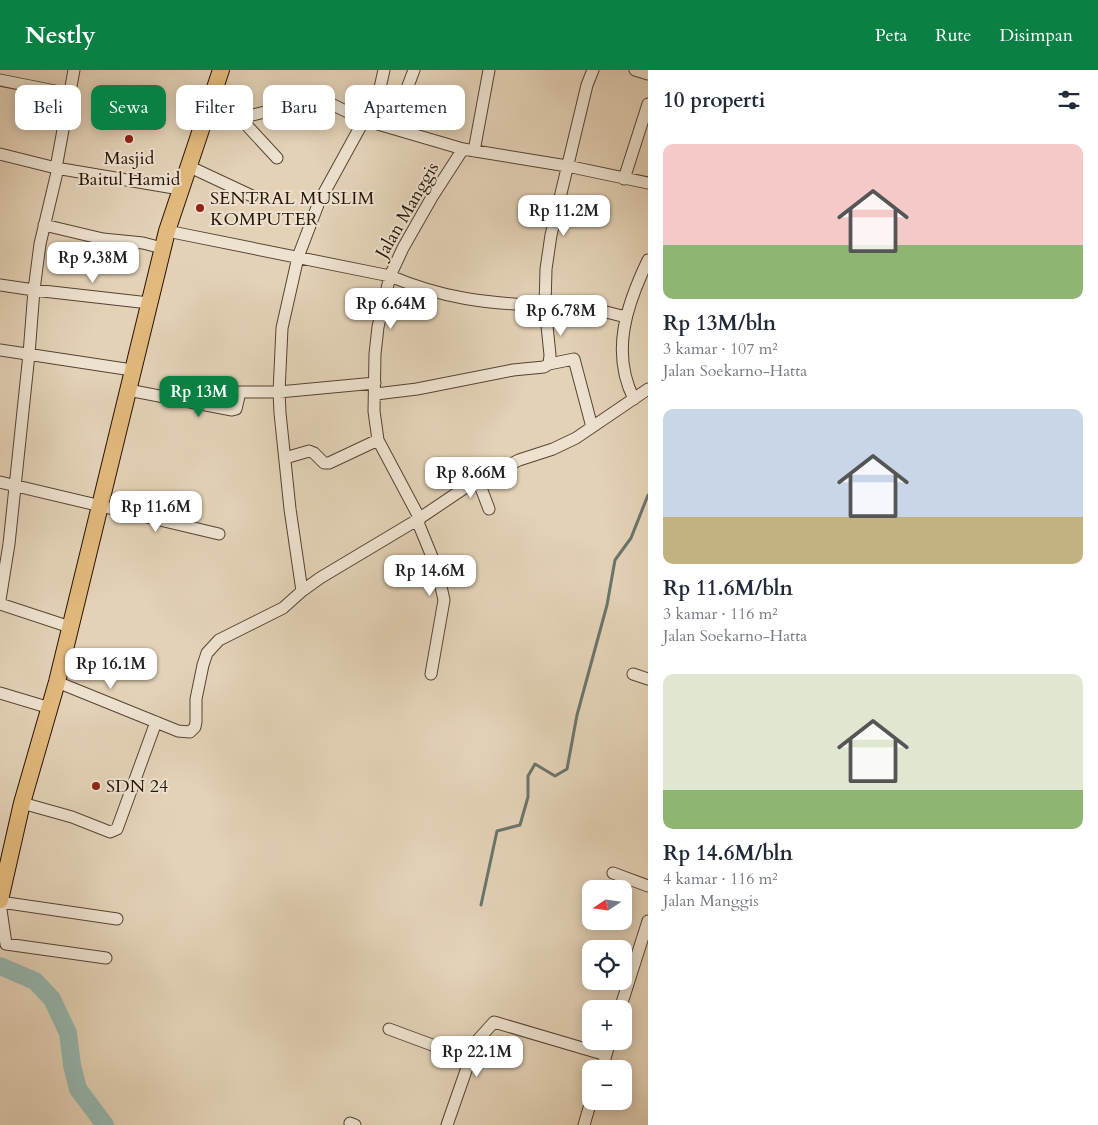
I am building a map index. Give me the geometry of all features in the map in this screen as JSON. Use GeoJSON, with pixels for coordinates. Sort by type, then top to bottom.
{"type":"FeatureCollection","features":[{"type":"Feature","properties":{"kind":"highway"},"geometry":{"type":"LineString","coordinates":[[216,85],[221,70]]}},
{"type":"Feature","properties":{"kind":"highway"},"geometry":{"type":"LineString","coordinates":[[0,902],[5,866],[57,682],[162,248],[200,130]]}},
{"type":"Feature","properties":{"kind":"street"},"geometry":{"type":"LineString","coordinates":[[72,85],[74,70]]}},
{"type":"Feature","properties":{"kind":"street"},"geometry":{"type":"LineString","coordinates":[[379,85],[384,70]]}},
{"type":"Feature","properties":{"kind":"street"},"geometry":{"type":"LineString","coordinates":[[408,85],[414,70]]}},
{"type":"Feature","properties":{"kind":"street"},"geometry":{"type":"LineString","coordinates":[[469,150],[489,70]]}},
{"type":"Feature","properties":{"kind":"street"},"geometry":{"type":"LineString","coordinates":[[549,364],[550,355],[545,305],[546,269],[551,235],[587,85],[593,70]]}},
{"type":"Feature","properties":{"kind":"street"},"geometry":{"type":"LineString","coordinates":[[635,70],[648,74]]}},
{"type":"Feature","properties":{"kind":"street"},"geometry":{"type":"LineString","coordinates":[[0,80],[25,85]]}},
{"type":"Feature","properties":{"kind":"street"},"geometry":{"type":"LineString","coordinates":[[253,115],[322,100],[345,110]]}},
{"type":"Feature","properties":{"kind":"street"},"geometry":{"type":"LineString","coordinates":[[624,179],[648,104]]}},
{"type":"Feature","properties":{"kind":"street"},"geometry":{"type":"LineString","coordinates":[[64,130],[40,244],[16,485],[5,543],[0,599],[70,627]]}},
{"type":"Feature","properties":{"kind":"street"},"geometry":{"type":"LineString","coordinates":[[251,130],[277,158]]}},
{"type":"Feature","properties":{"kind":"street"},"geometry":{"type":"LineString","coordinates":[[302,591],[290,509],[279,392],[282,328],[298,257],[319,202],[363,130]]}},
{"type":"Feature","properties":{"kind":"street"},"geometry":{"type":"LineString","coordinates":[[399,130],[469,150],[567,166],[648,183]]}},
{"type":"Feature","properties":{"kind":"street","name":"Jalan Manggis"},"geometry":{"type":"LineString","coordinates":[[431,674],[444,600],[437,569],[419,520],[378,440],[374,411],[375,354],[378,327],[390,276],[432,197],[469,150]]}},
{"type":"Feature","properties":{"kind":"street"},"geometry":{"type":"LineString","coordinates":[[0,154],[57,168],[180,189]]}},
{"type":"Feature","properties":{"kind":"street"},"geometry":{"type":"LineString","coordinates":[[188,166],[252,196]]}},
{"type":"Feature","properties":{"kind":"street"},"geometry":{"type":"LineString","coordinates":[[44,225],[103,239],[143,243],[162,248]]}},
{"type":"Feature","properties":{"kind":"street"},"geometry":{"type":"LineString","coordinates":[[167,231],[390,276],[417,287],[458,298],[502,304],[594,309],[626,317]]}},
{"type":"Feature","properties":{"kind":"street"},"geometry":{"type":"LineString","coordinates":[[634,400],[628,388],[623,345],[626,317],[633,292],[648,260]]}},
{"type":"Feature","properties":{"kind":"street"},"geometry":{"type":"LineString","coordinates":[[0,285],[149,303]]}},
{"type":"Feature","properties":{"kind":"street"},"geometry":{"type":"LineString","coordinates":[[0,350],[132,370]]}},
{"type":"Feature","properties":{"kind":"street"},"geometry":{"type":"LineString","coordinates":[[128,390],[232,410],[238,406],[240,392],[417,389],[574,359],[592,427]]}},
{"type":"Feature","properties":{"kind":"street"},"geometry":{"type":"LineString","coordinates":[[57,682],[184,733],[193,731],[196,722],[196,699],[199,681],[207,653],[219,640],[283,608],[302,591],[339,566],[419,520],[478,480],[519,460],[553,449],[576,438],[648,389]]}},
{"type":"Feature","properties":{"kind":"street"},"geometry":{"type":"LineString","coordinates":[[285,458],[309,451],[314,453],[324,463],[329,463],[378,440]]}},
{"type":"Feature","properties":{"kind":"street"},"geometry":{"type":"LineString","coordinates":[[478,480],[489,509]]}},
{"type":"Feature","properties":{"kind":"street"},"geometry":{"type":"LineString","coordinates":[[0,482],[219,534]]}},
{"type":"Feature","properties":{"kind":"street"},"geometry":{"type":"LineString","coordinates":[[633,674],[648,679]]}},
{"type":"Feature","properties":{"kind":"street"},"geometry":{"type":"LineString","coordinates":[[0,693],[50,708]]}},
{"type":"Feature","properties":{"kind":"street"},"geometry":{"type":"LineString","coordinates":[[22,803],[110,832],[117,829],[156,722]]}},
{"type":"Feature","properties":{"kind":"street"},"geometry":{"type":"LineString","coordinates":[[613,873],[648,886]]}},
{"type":"Feature","properties":{"kind":"street"},"geometry":{"type":"LineString","coordinates":[[106,958],[6,944],[0,902],[117,919]]}},
{"type":"Feature","properties":{"kind":"street"},"geometry":{"type":"LineString","coordinates":[[623,1000],[648,921]]}},
{"type":"Feature","properties":{"kind":"street"},"geometry":{"type":"LineString","coordinates":[[447,1125],[476,1042],[494,1022],[606,1055]]}},
{"type":"Feature","properties":{"kind":"street"},"geometry":{"type":"LineString","coordinates":[[389,1029],[470,1059]]}},
{"type":"Feature","properties":{"kind":"street"},"geometry":{"type":"LineString","coordinates":[[605,1060],[607,1050]]}},
{"type":"Feature","properties":{"kind":"street"},"geometry":{"type":"LineString","coordinates":[[584,1125],[589,1110]]}},
{"type":"Feature","properties":{"kind":"waterway"},"geometry":{"type":"LineString","coordinates":[[481,905],[497,831],[520,825],[528,797],[528,776],[535,764],[555,776],[567,769],[577,715],[607,605],[615,560],[631,538],[648,495]]}},
{"type":"Feature","properties":{"kind":"waterway"},"geometry":{"type":"LineString","coordinates":[[0,966],[35,981],[52,999],[68,1033],[72,1065],[78,1089],[105,1125]]}},
{"type":"Feature","properties":{"kind":"place","name":"Masjid Baitul Hamid"},"geometry":{"type":"Point","coordinates":[129,139]}},
{"type":"Feature","properties":{"kind":"place","name":"SENTRAL MUSLIM KOMPUTER"},"geometry":{"type":"Point","coordinates":[200,208]}},
{"type":"Feature","properties":{"kind":"place","name":"SDN 24"},"geometry":{"type":"Point","coordinates":[96,786]}}]}
